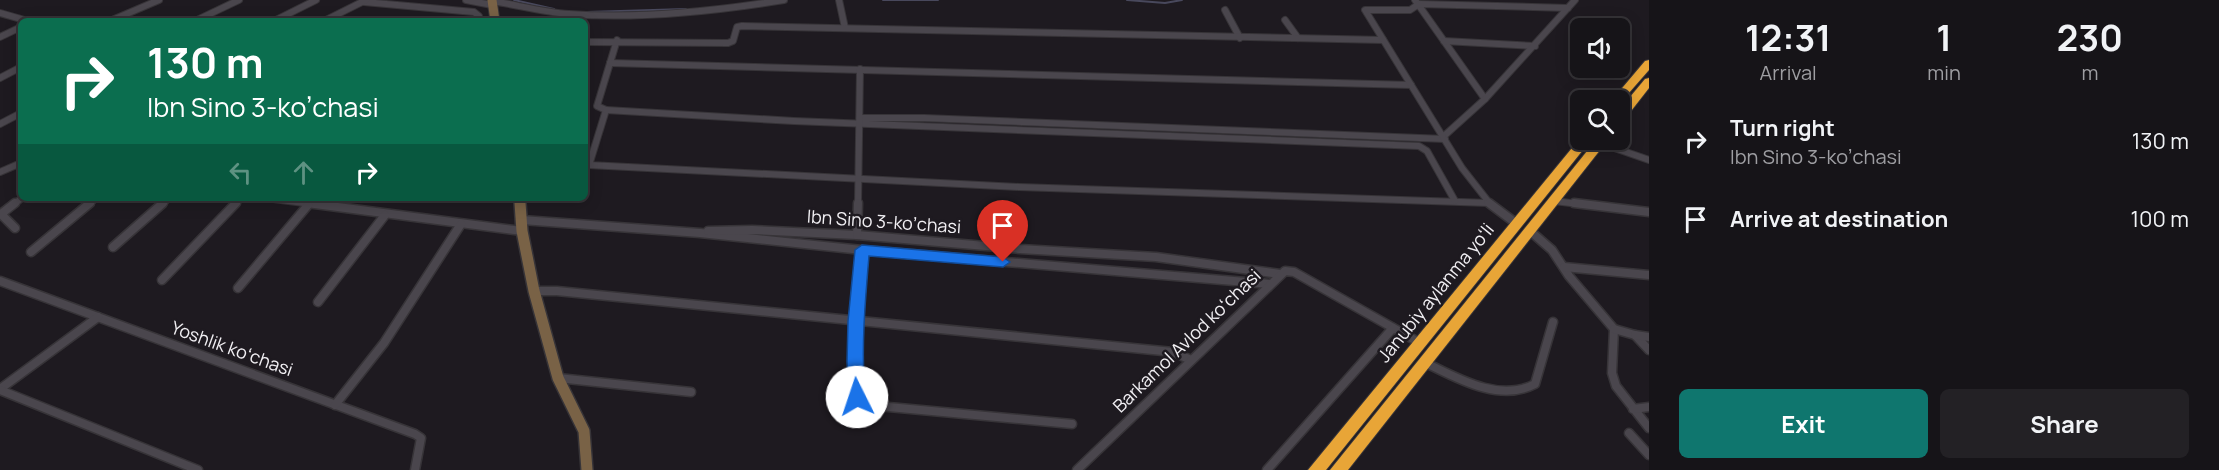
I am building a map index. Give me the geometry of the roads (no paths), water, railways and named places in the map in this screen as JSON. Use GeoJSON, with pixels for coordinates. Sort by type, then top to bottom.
{"type":"FeatureCollection","features":[{"type":"Feature","properties":{"kind":"highway"},"geometry":{"type":"LineString","coordinates":[[1626,90],[1649,63]]}},
{"type":"Feature","properties":{"kind":"highway"},"geometry":{"type":"LineString","coordinates":[[1630,105],[1649,81]]}},
{"type":"Feature","properties":{"kind":"highway","name":"Janubiy aylanma yoʻli"},"geometry":{"type":"LineString","coordinates":[[1338,470],[1424,362],[1578,150]]}},
{"type":"Feature","properties":{"kind":"highway","name":"Janubiy aylanma yoʻli"},"geometry":{"type":"LineString","coordinates":[[1316,470],[1420,343],[1523,227],[1554,201],[1594,150]]}},
{"type":"Feature","properties":{"kind":"street"},"geometry":{"type":"LineString","coordinates":[[117,18],[159,0]]}},
{"type":"Feature","properties":{"kind":"street"},"geometry":{"type":"LineString","coordinates":[[201,18],[239,0]]}},
{"type":"Feature","properties":{"kind":"street"},"geometry":{"type":"LineString","coordinates":[[280,18],[316,0]]}},
{"type":"Feature","properties":{"kind":"street"},"geometry":{"type":"LineString","coordinates":[[466,0],[567,15],[723,10],[784,0]]}},
{"type":"Feature","properties":{"kind":"street"},"geometry":{"type":"LineString","coordinates":[[839,0],[844,28]]}},
{"type":"Feature","properties":{"kind":"street"},"geometry":{"type":"LineString","coordinates":[[617,40],[597,106],[606,110],[1344,139],[1444,138],[1485,99],[1575,0]]}},
{"type":"Feature","properties":{"kind":"street"},"geometry":{"type":"LineString","coordinates":[[330,18],[365,1],[474,12],[492,4]]}},
{"type":"Feature","properties":{"kind":"street"},"geometry":{"type":"LineString","coordinates":[[1417,2],[1568,8]]}},
{"type":"Feature","properties":{"kind":"street"},"geometry":{"type":"LineString","coordinates":[[1417,2],[1410,10],[1365,10],[1462,168],[1489,203],[1538,236],[1614,329],[1649,337]]}},
{"type":"Feature","properties":{"kind":"street"},"geometry":{"type":"LineString","coordinates":[[1417,2],[1485,99]]}},
{"type":"Feature","properties":{"kind":"street"},"geometry":{"type":"LineString","coordinates":[[1224,10],[1240,38]]}},
{"type":"Feature","properties":{"kind":"street"},"geometry":{"type":"LineString","coordinates":[[474,12],[478,18]]}},
{"type":"Feature","properties":{"kind":"street"},"geometry":{"type":"LineString","coordinates":[[0,13],[19,18]]}},
{"type":"Feature","properties":{"kind":"street"},"geometry":{"type":"LineString","coordinates":[[1285,20],[1298,38]]}},
{"type":"Feature","properties":{"kind":"street"},"geometry":{"type":"LineString","coordinates":[[588,42],[617,40],[728,43],[732,41],[738,26],[1383,40]]}},
{"type":"Feature","properties":{"kind":"street"},"geometry":{"type":"LineString","coordinates":[[0,38],[18,29]]}},
{"type":"Feature","properties":{"kind":"street"},"geometry":{"type":"LineString","coordinates":[[1444,41],[1535,46]]}},
{"type":"Feature","properties":{"kind":"street"},"geometry":{"type":"LineString","coordinates":[[609,63],[1411,86]]}},
{"type":"Feature","properties":{"kind":"street"},"geometry":{"type":"LineString","coordinates":[[0,78],[18,69]]}},
{"type":"Feature","properties":{"kind":"street"},"geometry":{"type":"LineString","coordinates":[[857,235],[860,178],[860,69]]}},
{"type":"Feature","properties":{"kind":"street"},"geometry":{"type":"LineString","coordinates":[[588,162],[606,110]]}},
{"type":"Feature","properties":{"kind":"street"},"geometry":{"type":"LineString","coordinates":[[0,124],[18,115]]}},
{"type":"Feature","properties":{"kind":"street"},"geometry":{"type":"LineString","coordinates":[[1344,139],[1425,148],[1455,201]]}},
{"type":"Feature","properties":{"kind":"street"},"geometry":{"type":"LineString","coordinates":[[1624,150],[1649,160]]}},
{"type":"Feature","properties":{"kind":"street"},"geometry":{"type":"LineString","coordinates":[[0,172],[18,164]]}},
{"type":"Feature","properties":{"kind":"street"},"geometry":{"type":"LineString","coordinates":[[588,165],[1019,187],[1489,203]]}},
{"type":"Feature","properties":{"kind":"street"},"geometry":{"type":"LineString","coordinates":[[15,228],[1,214],[18,200]]}},
{"type":"Feature","properties":{"kind":"street"},"geometry":{"type":"LineString","coordinates":[[31,252],[92,201]]}},
{"type":"Feature","properties":{"kind":"street"},"geometry":{"type":"LineString","coordinates":[[113,247],[166,201]]}},
{"type":"Feature","properties":{"kind":"street"},"geometry":{"type":"LineString","coordinates":[[162,280],[238,201]]}},
{"type":"Feature","properties":{"kind":"street","name":"Ibn Sino 3-koʼchasi"},"geometry":{"type":"LineString","coordinates":[[284,201],[461,224],[700,232],[862,250],[1270,284]]}},
{"type":"Feature","properties":{"kind":"street"},"geometry":{"type":"LineString","coordinates":[[520,201],[522,226],[534,291],[558,378],[584,431],[587,470]]}},
{"type":"Feature","properties":{"kind":"street"},"geometry":{"type":"LineString","coordinates":[[1554,201],[1649,212]]}},
{"type":"Feature","properties":{"kind":"street"},"geometry":{"type":"LineString","coordinates":[[238,288],[308,205]]}},
{"type":"Feature","properties":{"kind":"street"},"geometry":{"type":"LineString","coordinates":[[318,302],[385,215]]}},
{"type":"Feature","properties":{"kind":"street"},"geometry":{"type":"LineString","coordinates":[[335,405],[384,343],[461,224]]}},
{"type":"Feature","properties":{"kind":"street","name":"Ibn Sino 3-koʼchasi"},"geometry":{"type":"LineString","coordinates":[[700,232],[752,230],[857,235],[1020,249],[1156,257],[1280,274]]}},
{"type":"Feature","properties":{"kind":"street","name":"Ibn Sino 3-koʼchasi"},"geometry":{"type":"LineString","coordinates":[[862,250],[854,362],[857,397],[867,405],[1072,424]]}},
{"type":"Feature","properties":{"kind":"street"},"geometry":{"type":"LineString","coordinates":[[1564,267],[1649,275]]}},
{"type":"Feature","properties":{"kind":"street","name":"Barkamol Avlod koʻchasi"},"geometry":{"type":"LineString","coordinates":[[1077,470],[1285,271],[1294,272],[1420,343]]}},
{"type":"Feature","properties":{"kind":"street","name":"Yoshlik koʻchasi"},"geometry":{"type":"LineString","coordinates":[[0,281],[419,436],[415,470]]}},
{"type":"Feature","properties":{"kind":"street"},"geometry":{"type":"LineString","coordinates":[[534,291],[569,292],[1173,352],[1191,360]]}},
{"type":"Feature","properties":{"kind":"street"},"geometry":{"type":"LineString","coordinates":[[0,389],[98,317]]}},
{"type":"Feature","properties":{"kind":"street"},"geometry":{"type":"LineString","coordinates":[[1424,362],[1464,383],[1520,391],[1529,389],[1535,384],[1553,322]]}},
{"type":"Feature","properties":{"kind":"street"},"geometry":{"type":"LineString","coordinates":[[1267,470],[1393,327]]}},
{"type":"Feature","properties":{"kind":"street"},"geometry":{"type":"LineString","coordinates":[[1614,329],[1612,373],[1616,386],[1649,428]]}},
{"type":"Feature","properties":{"kind":"street"},"geometry":{"type":"LineString","coordinates":[[1635,335],[1649,350]]}},
{"type":"Feature","properties":{"kind":"street"},"geometry":{"type":"LineString","coordinates":[[558,378],[691,392]]}},
{"type":"Feature","properties":{"kind":"street"},"geometry":{"type":"LineString","coordinates":[[0,389],[198,470]]}},
{"type":"Feature","properties":{"kind":"street"},"geometry":{"type":"LineString","coordinates":[[1633,409],[1649,407]]}},
{"type":"Feature","properties":{"kind":"street"},"geometry":{"type":"LineString","coordinates":[[1629,433],[1649,456]]}},
{"type":"Feature","properties":{"kind":"waterway"},"geometry":{"type":"LineString","coordinates":[[514,0],[554,9]]}},
{"type":"Feature","properties":{"kind":"waterway"},"geometry":{"type":"LineString","coordinates":[[883,0],[938,0]]}},
{"type":"Feature","properties":{"kind":"waterway"},"geometry":{"type":"LineString","coordinates":[[1127,0],[1165,3],[1182,0]]}},
{"type":"Feature","properties":{"kind":"waterway"},"geometry":{"type":"LineString","coordinates":[[587,12],[686,9]]}}]}
